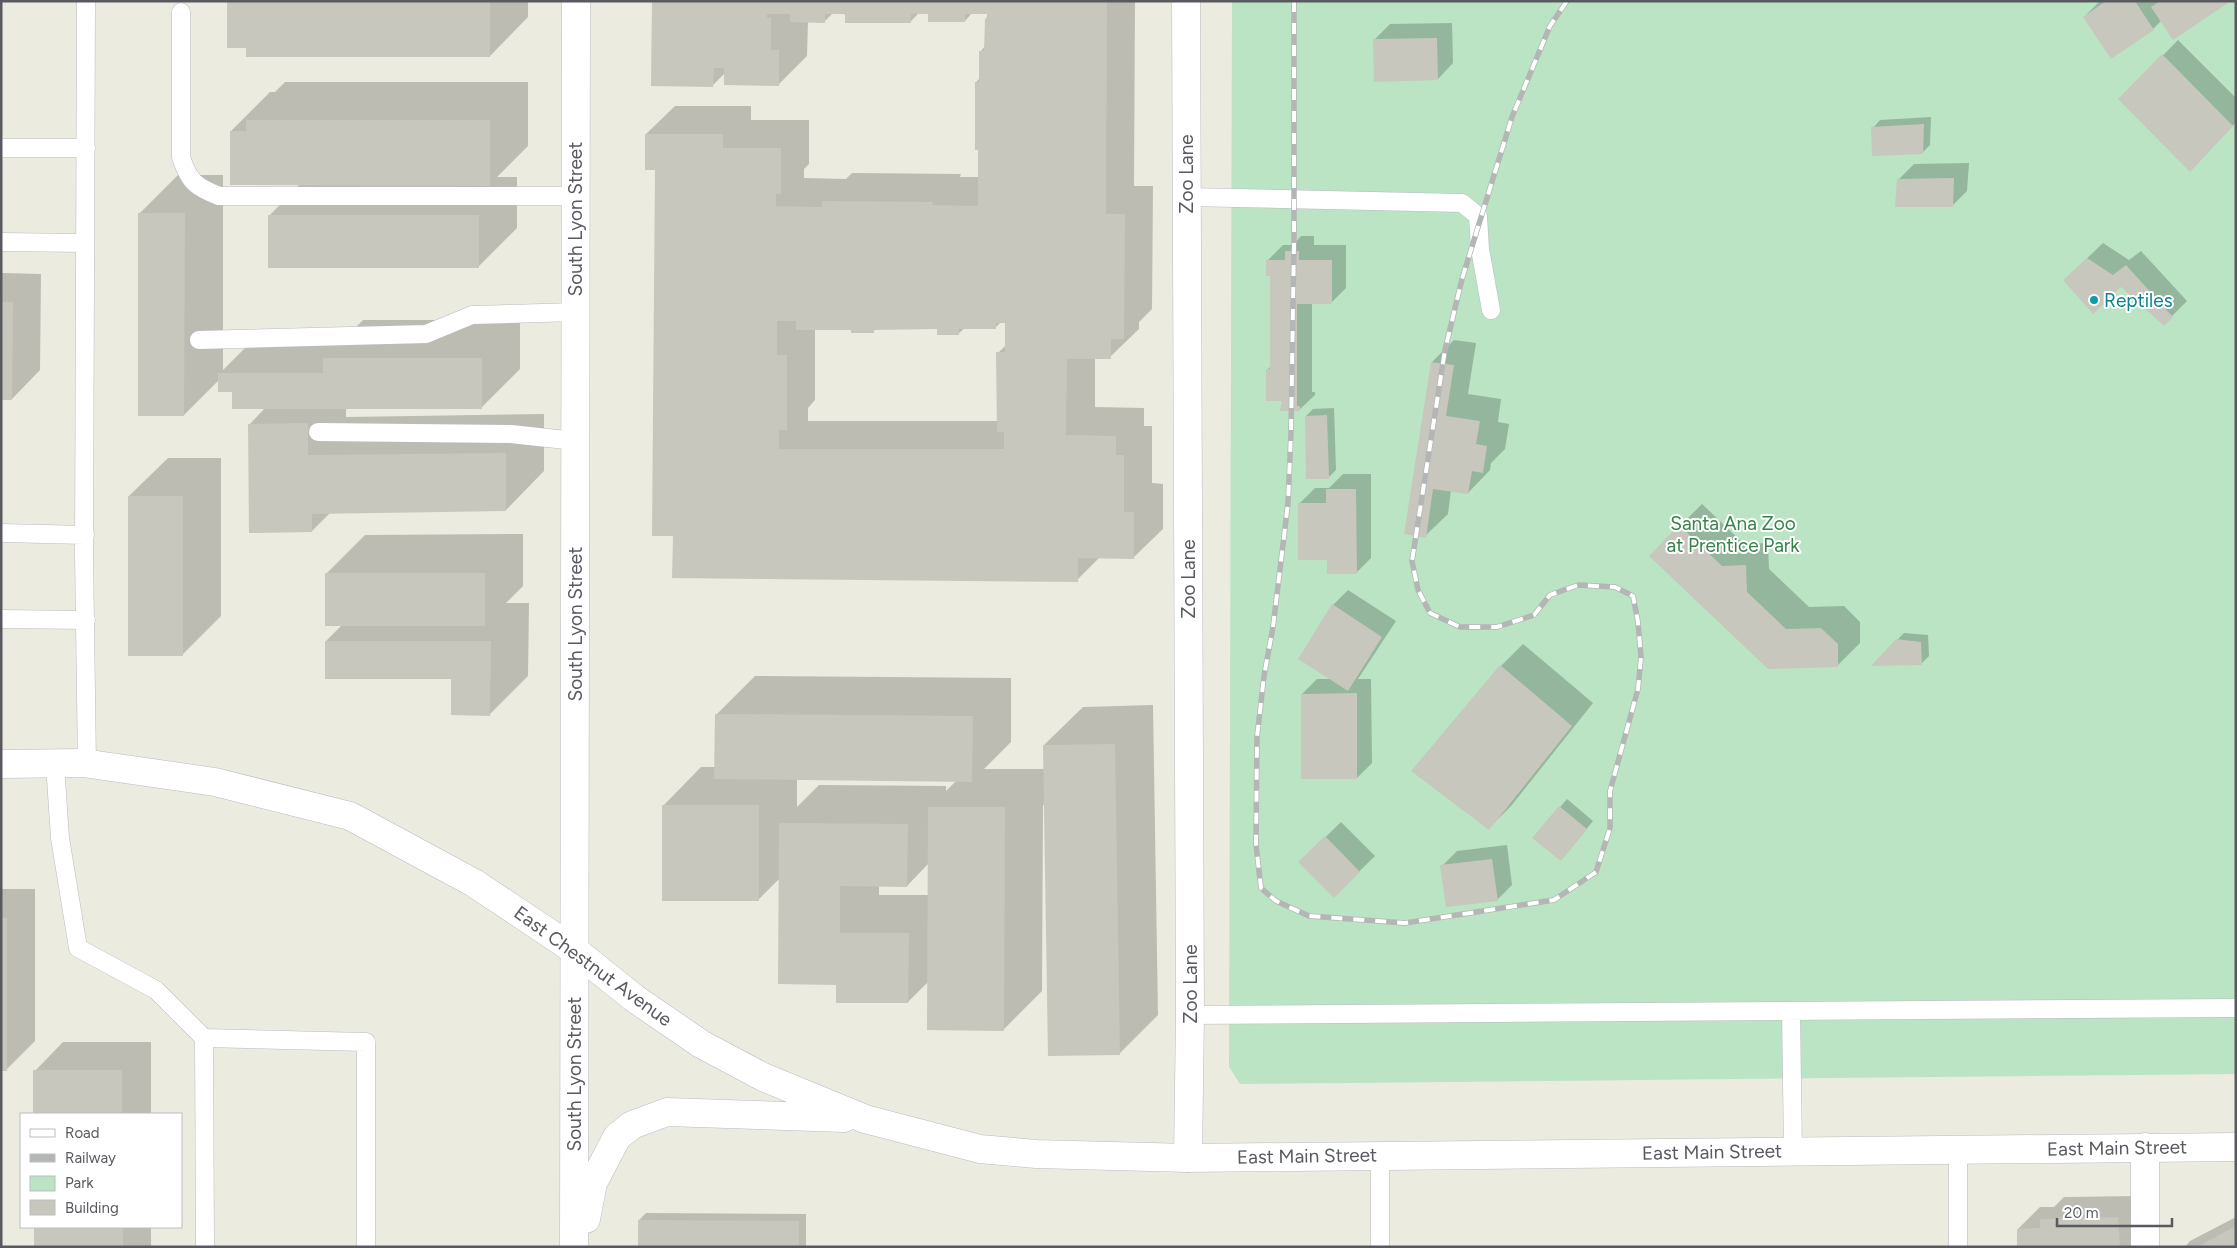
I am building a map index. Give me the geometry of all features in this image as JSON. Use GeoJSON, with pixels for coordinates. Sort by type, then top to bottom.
{"type":"FeatureCollection","features":[{"type":"Feature","properties":{"kind":"street","name":"South Lyon Street"},"geometry":{"type":"LineString","coordinates":[[574,1247],[576,1]]}},
{"type":"Feature","properties":{"kind":"street","name":"Zoo Lane"},"geometry":{"type":"LineString","coordinates":[[1186,1],[1190,1015],[1188,1158]]}},
{"type":"Feature","properties":{"kind":"street","name":"East Chestnut Avenue"},"geometry":{"type":"LineString","coordinates":[[1,764],[87,764],[215,782],[350,816],[474,883],[574,949],[634,998],[701,1044],[763,1077],[865,1119],[980,1149],[1036,1154],[1188,1158]]}},
{"type":"Feature","properties":{"kind":"street"},"geometry":{"type":"LineString","coordinates":[[580,1247],[593,1183],[618,1137],[632,1125],[667,1112],[865,1119]]}},
{"type":"Feature","properties":{"kind":"street","name":"East Main Street"},"geometry":{"type":"LineString","coordinates":[[1188,1158],[2236,1147]]}},
{"type":"Feature","properties":{"kind":"street"},"geometry":{"type":"LineString","coordinates":[[2145,1148],[2146,1247]]}},
{"type":"Feature","properties":{"kind":"lane"},"geometry":{"type":"LineString","coordinates":[[86,1],[85,534],[87,764]]}},
{"type":"Feature","properties":{"kind":"lane"},"geometry":{"type":"LineString","coordinates":[[181,12],[181,157],[187,174],[198,188],[219,196],[576,196]]}},
{"type":"Feature","properties":{"kind":"lane"},"geometry":{"type":"LineString","coordinates":[[1,148],[86,148]]}},
{"type":"Feature","properties":{"kind":"lane"},"geometry":{"type":"LineString","coordinates":[[1186,197],[1462,203],[1478,216],[1480,249],[1491,310]]}},
{"type":"Feature","properties":{"kind":"lane"},"geometry":{"type":"LineString","coordinates":[[1,242],[85,243]]}},
{"type":"Feature","properties":{"kind":"lane"},"geometry":{"type":"LineString","coordinates":[[199,340],[426,334],[472,315],[575,312]]}},
{"type":"Feature","properties":{"kind":"lane"},"geometry":{"type":"LineString","coordinates":[[318,432],[511,434],[575,441]]}},
{"type":"Feature","properties":{"kind":"lane"},"geometry":{"type":"LineString","coordinates":[[1,533],[85,534]]}},
{"type":"Feature","properties":{"kind":"lane"},"geometry":{"type":"LineString","coordinates":[[1,619],[86,620]]}},
{"type":"Feature","properties":{"kind":"lane"},"geometry":{"type":"LineString","coordinates":[[55,764],[60,838],[78,948],[156,990],[204,1038],[366,1042],[366,1247]]}},
{"type":"Feature","properties":{"kind":"lane"},"geometry":{"type":"LineString","coordinates":[[1190,1015],[2236,1008]]}},
{"type":"Feature","properties":{"kind":"lane"},"geometry":{"type":"LineString","coordinates":[[1791,1012],[1793,1151]]}},
{"type":"Feature","properties":{"kind":"lane"},"geometry":{"type":"LineString","coordinates":[[204,1038],[205,1247]]}},
{"type":"Feature","properties":{"kind":"lane"},"geometry":{"type":"LineString","coordinates":[[1958,1149],[1958,1247]]}},
{"type":"Feature","properties":{"kind":"lane"},"geometry":{"type":"LineString","coordinates":[[1380,1156],[1380,1247]]}},
{"type":"Feature","properties":{"kind":"green space","name":"Santa Ana Zoo at Prentice Park"},"geometry":{"type":"Polygon","coordinates":[[[1232,1],[2236,1],[2236,1074],[1240,1084],[1229,1067],[1232,1]]]}},
{"type":"Feature","properties":{"kind":"building"},"geometry":{"type":"Polygon","coordinates":[[[227,1],[490,1],[490,57],[246,57],[246,48],[227,48],[227,1]]]}},
{"type":"Feature","properties":{"kind":"building"},"geometry":{"type":"Polygon","coordinates":[[[652,1],[1107,1],[1106,214],[1125,214],[1124,339],[1111,339],[1111,359],[1067,359],[1066,435],[1116,436],[1116,455],[1124,455],[1124,512],[1134,512],[1134,559],[1078,558],[1078,582],[672,578],[673,536],[652,536],[655,170],[645,170],[645,134],[723,134],[723,148],[781,148],[781,194],[776,194],[776,206],[822,207],[822,201],[933,202],[932,205],[978,206],[978,150],[975,150],[975,82],[979,82],[979,51],[984,51],[985,19],[987,19],[987,14],[965,14],[965,22],[928,22],[928,14],[911,14],[911,23],[845,23],[845,14],[825,14],[825,23],[790,22],[790,14],[767,14],[767,18],[771,18],[771,50],[779,50],[779,86],[724,85],[724,68],[714,68],[713,87],[651,86],[652,1]],[[777,321],[777,355],[787,355],[787,430],[779,430],[779,449],[1004,449],[1004,432],[997,432],[996,352],[1005,352],[1005,323],[996,323],[996,329],[959,329],[959,335],[937,335],[937,329],[874,330],[874,333],[851,333],[851,330],[796,330],[796,321],[777,321]]]}},
{"type":"Feature","properties":{"kind":"building"},"geometry":{"type":"Polygon","coordinates":[[[2106,1],[2135,1],[2154,30],[2111,59],[2083,17],[2106,1]]]}},
{"type":"Feature","properties":{"kind":"building"},"geometry":{"type":"Polygon","coordinates":[[[2160,1],[2231,1],[2173,40],[2151,7],[2160,1]]]}},
{"type":"Feature","properties":{"kind":"building"},"geometry":{"type":"Polygon","coordinates":[[[1437,38],[1438,80],[1374,82],[1373,39],[1437,38]]]}},
{"type":"Feature","properties":{"kind":"building"},"geometry":{"type":"Polygon","coordinates":[[[2162,54],[2233,126],[2190,172],[2118,99],[2162,54]]]}},
{"type":"Feature","properties":{"kind":"building"},"geometry":{"type":"Polygon","coordinates":[[[246,120],[490,120],[490,186],[230,185],[230,131],[246,131],[246,120]]]}},
{"type":"Feature","properties":{"kind":"building"},"geometry":{"type":"Polygon","coordinates":[[[1924,124],[1923,154],[1872,156],[1871,127],[1924,124]]]}},
{"type":"Feature","properties":{"kind":"building"},"geometry":{"type":"Polygon","coordinates":[[[1954,178],[1953,207],[1895,207],[1897,179],[1954,178]]]}},
{"type":"Feature","properties":{"kind":"building"},"geometry":{"type":"Polygon","coordinates":[[[138,213],[185,213],[184,416],[138,416],[138,213]]]}},
{"type":"Feature","properties":{"kind":"building"},"geometry":{"type":"Polygon","coordinates":[[[268,215],[479,215],[479,268],[268,268],[268,215]]]}},
{"type":"Feature","properties":{"kind":"building"},"geometry":{"type":"Polygon","coordinates":[[[1285,251],[1299,251],[1299,260],[1332,260],[1332,304],[1297,304],[1297,406],[1300,406],[1300,411],[1280,411],[1282,401],[1266,401],[1266,369],[1270,369],[1270,276],[1266,276],[1266,260],[1285,260],[1285,251]]]}},
{"type":"Feature","properties":{"kind":"building","name":"Reptiles"},"geometry":{"type":"Polygon","coordinates":[[[2087,258],[2113,275],[2126,265],[2173,317],[2164,326],[2121,287],[2093,314],[2063,280],[2087,258]]]}},
{"type":"Feature","properties":{"kind":"building"},"geometry":{"type":"Polygon","coordinates":[[[1,302],[13,302],[12,400],[1,400],[1,302]]]}},
{"type":"Feature","properties":{"kind":"building"},"geometry":{"type":"Polygon","coordinates":[[[323,358],[482,358],[482,409],[232,409],[232,392],[218,392],[218,373],[323,373],[323,358]]]}},
{"type":"Feature","properties":{"kind":"building"},"geometry":{"type":"Polygon","coordinates":[[[1431,362],[1454,365],[1446,416],[1480,421],[1476,444],[1487,446],[1483,473],[1472,471],[1468,494],[1433,489],[1426,538],[1404,534],[1431,362]]]}},
{"type":"Feature","properties":{"kind":"building"},"geometry":{"type":"Polygon","coordinates":[[[1327,415],[1329,479],[1306,479],[1305,416],[1327,415]]]}},
{"type":"Feature","properties":{"kind":"building"},"geometry":{"type":"Polygon","coordinates":[[[308,423],[308,455],[506,453],[506,511],[312,514],[312,532],[249,533],[248,424],[308,423]]]}},
{"type":"Feature","properties":{"kind":"building"},"geometry":{"type":"Polygon","coordinates":[[[1326,489],[1356,489],[1357,574],[1327,574],[1327,560],[1298,560],[1298,503],[1326,503],[1326,489]]]}},
{"type":"Feature","properties":{"kind":"building"},"geometry":{"type":"Polygon","coordinates":[[[128,496],[183,496],[183,656],[128,656],[128,496]]]}},
{"type":"Feature","properties":{"kind":"building"},"geometry":{"type":"Polygon","coordinates":[[[1679,525],[1722,566],[1746,565],[1747,592],[1786,629],[1821,628],[1838,644],[1838,667],[1768,669],[1649,556],[1679,525]]]}},
{"type":"Feature","properties":{"kind":"building"},"geometry":{"type":"Polygon","coordinates":[[[325,573],[485,573],[485,626],[325,626],[325,573]]]}},
{"type":"Feature","properties":{"kind":"building"},"geometry":{"type":"Polygon","coordinates":[[[1332,604],[1382,637],[1348,691],[1298,659],[1332,604]]]}},
{"type":"Feature","properties":{"kind":"building"},"geometry":{"type":"Polygon","coordinates":[[[1896,639],[1921,642],[1922,665],[1871,666],[1896,639]]]}},
{"type":"Feature","properties":{"kind":"building"},"geometry":{"type":"Polygon","coordinates":[[[325,641],[491,641],[490,716],[451,715],[451,679],[325,679],[325,641]]]}},
{"type":"Feature","properties":{"kind":"building"},"geometry":{"type":"Polygon","coordinates":[[[1500,665],[1572,726],[1489,830],[1411,771],[1500,665]]]}},
{"type":"Feature","properties":{"kind":"building"},"geometry":{"type":"Polygon","coordinates":[[[1357,693],[1357,779],[1301,779],[1301,694],[1357,693]]]}},
{"type":"Feature","properties":{"kind":"building"},"geometry":{"type":"Polygon","coordinates":[[[715,714],[973,716],[972,782],[714,779],[715,714]]]}},
{"type":"Feature","properties":{"kind":"building"},"geometry":{"type":"Polygon","coordinates":[[[1115,744],[1120,1055],[1048,1056],[1043,745],[1115,744]]]}},
{"type":"Feature","properties":{"kind":"building"},"geometry":{"type":"Polygon","coordinates":[[[662,805],[759,805],[759,901],[662,901],[662,805]]]}},
{"type":"Feature","properties":{"kind":"building"},"geometry":{"type":"Polygon","coordinates":[[[1559,806],[1587,829],[1561,861],[1532,838],[1559,806]]]}},
{"type":"Feature","properties":{"kind":"building"},"geometry":{"type":"Polygon","coordinates":[[[928,807],[1005,807],[1004,1031],[927,1030],[928,807]]]}},
{"type":"Feature","properties":{"kind":"building"},"geometry":{"type":"Polygon","coordinates":[[[779,823],[908,824],[907,887],[840,886],[840,933],[909,933],[908,1003],[836,1003],[836,985],[778,984],[779,823]]]}},
{"type":"Feature","properties":{"kind":"building"},"geometry":{"type":"Polygon","coordinates":[[[1325,836],[1360,872],[1334,898],[1298,862],[1325,836]]]}},
{"type":"Feature","properties":{"kind":"building"},"geometry":{"type":"Polygon","coordinates":[[[1492,859],[1498,901],[1446,907],[1440,865],[1492,859]]]}},
{"type":"Feature","properties":{"kind":"building"},"geometry":{"type":"Polygon","coordinates":[[[1,918],[7,918],[7,1071],[1,1071],[1,918]]]}},
{"type":"Feature","properties":{"kind":"building"},"geometry":{"type":"Polygon","coordinates":[[[33,1070],[122,1070],[122,1113],[33,1113],[33,1070]]]}},
{"type":"Feature","properties":{"kind":"building"},"geometry":{"type":"Polygon","coordinates":[[[2118,1217],[2120,1247],[2017,1247],[2017,1229],[2040,1228],[2040,1219],[2118,1217]]]}},
{"type":"Feature","properties":{"kind":"building"},"geometry":{"type":"Polygon","coordinates":[[[638,1220],[799,1221],[799,1247],[638,1247],[638,1220]]]}},
{"type":"Feature","properties":{"kind":"building"},"geometry":{"type":"Polygon","coordinates":[[[2236,1226],[2236,1247],[2197,1247],[2236,1226]]]}},
{"type":"Feature","properties":{"kind":"building"},"geometry":{"type":"Polygon","coordinates":[[[34,1228],[123,1228],[123,1247],[34,1247],[34,1228]]]}},
{"type":"Feature","properties":{"kind":"railway"},"geometry":{"type":"LineString","coordinates":[[1294,1],[1294,242],[1291,433],[1288,503],[1257,737],[1256,845],[1261,888],[1276,901],[1309,916],[1405,923],[1554,900],[1596,872],[1610,828],[1610,791],[1638,689],[1641,657],[1638,622],[1633,596],[1615,587],[1578,585],[1550,595],[1534,615],[1497,627],[1460,627],[1430,613],[1418,590],[1412,561],[1445,350],[1462,279],[1512,117],[1550,26],[1567,1]]}},
{"type":"Feature","properties":{"kind":"place","name":"Reptiles"},"geometry":{"type":"Point","coordinates":[2094,300]}}]}
